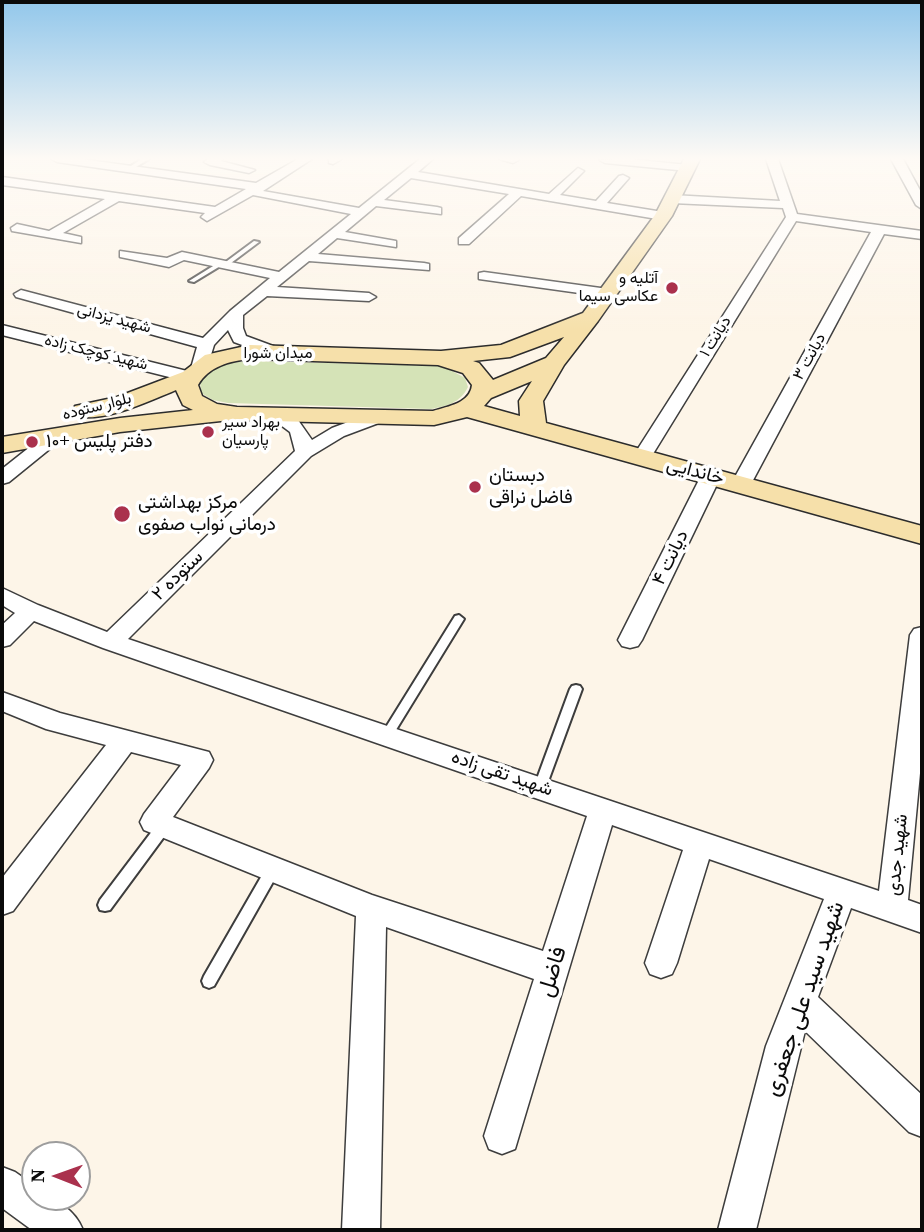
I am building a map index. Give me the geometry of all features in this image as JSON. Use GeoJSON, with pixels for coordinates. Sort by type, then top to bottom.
{"type":"FeatureCollection","features":[{"type":"Feature","properties":{"kind":"main road"},"geometry":{"type":"LineString","coordinates":[[534,428],[531,401],[554,363],[591,317],[661,216]]}},
{"type":"Feature","properties":{"kind":"main road"},"geometry":{"type":"LineString","coordinates":[[440,358],[502,352],[527,345],[591,317]]}},
{"type":"Feature","properties":{"kind":"main road","name":"میدان شورا"},"geometry":{"type":"LineString","coordinates":[[194,373],[236,354],[440,358],[471,368],[484,384],[475,401]]}},
{"type":"Feature","properties":{"kind":"main road"},"geometry":{"type":"LineString","coordinates":[[194,373],[186,385],[191,400],[211,410],[237,414],[433,418],[554,363]]}},
{"type":"Feature","properties":{"kind":"main road","name":"بلوار ستوده"},"geometry":{"type":"LineString","coordinates":[[2,427],[123,403],[194,373]]}},
{"type":"Feature","properties":{"kind":"main road","name":"خاندایی"},"geometry":{"type":"LineString","coordinates":[[475,401],[534,428],[922,535]]}},
{"type":"Feature","properties":{"kind":"main road","name":"بلوار ستوده"},"geometry":{"type":"LineString","coordinates":[[2,445],[120,425],[237,414]]}},
{"type":"Feature","properties":{"kind":"street"},"geometry":{"type":"LineString","coordinates":[[51,235],[83,216]]}},
{"type":"Feature","properties":{"kind":"street"},"geometry":{"type":"LineString","coordinates":[[194,373],[206,344],[235,314],[355,216]]}},
{"type":"Feature","properties":{"kind":"street"},"geometry":{"type":"LineString","coordinates":[[464,241],[491,216]]}},
{"type":"Feature","properties":{"kind":"street","name":"دیانت ۱"},"geometry":{"type":"LineString","coordinates":[[641,457],[788,216]]}},
{"type":"Feature","properties":{"kind":"street"},"geometry":{"type":"LineString","coordinates":[[816,216],[879,230],[922,235]]}},
{"type":"Feature","properties":{"kind":"street"},"geometry":{"type":"LineString","coordinates":[[17,228],[76,240]]}},
{"type":"Feature","properties":{"kind":"street","name":"دیانت ۳"},"geometry":{"type":"LineString","coordinates":[[741,484],[879,230]]}},
{"type":"Feature","properties":{"kind":"street"},"geometry":{"type":"LineString","coordinates":[[334,234],[391,244]]}},
{"type":"Feature","properties":{"kind":"street"},"geometry":{"type":"LineString","coordinates":[[125,254],[169,263],[182,256],[280,276]]}},
{"type":"Feature","properties":{"kind":"street"},"geometry":{"type":"LineString","coordinates":[[305,257],[424,267]]}},
{"type":"Feature","properties":{"kind":"street"},"geometry":{"type":"LineString","coordinates":[[484,276],[608,293]]}},
{"type":"Feature","properties":{"kind":"street"},"geometry":{"type":"LineString","coordinates":[[262,291],[369,297]]}},
{"type":"Feature","properties":{"kind":"street","name":"شهید یزدانی"},"geometry":{"type":"LineString","coordinates":[[21,294],[206,344]]}},
{"type":"Feature","properties":{"kind":"street"},"geometry":{"type":"LineString","coordinates":[[235,314],[235,328],[240,339],[278,353]]}},
{"type":"Feature","properties":{"kind":"street","name":"شهید کوچک زاده"},"geometry":{"type":"LineString","coordinates":[[2,330],[194,373]]}},
{"type":"Feature","properties":{"kind":"street"},"geometry":{"type":"LineString","coordinates":[[275,414],[287,419],[301,433],[304,452]]}},
{"type":"Feature","properties":{"kind":"street","name":"ستوده ۲"},"geometry":{"type":"LineString","coordinates":[[111,642],[304,452],[338,432],[378,417]]}},
{"type":"Feature","properties":{"kind":"street"},"geometry":{"type":"LineString","coordinates":[[2,478],[57,435]]}},
{"type":"Feature","properties":{"kind":"street","name":"دیانت ۴"},"geometry":{"type":"LineString","coordinates":[[630,640],[711,476]]}},
{"type":"Feature","properties":{"kind":"street","name":"شهید تقی زاده"},"geometry":{"type":"LineString","coordinates":[[2,596],[30,611],[111,642],[922,919]]}},
{"type":"Feature","properties":{"kind":"street"},"geometry":{"type":"LineString","coordinates":[[2,639],[30,611]]}},
{"type":"Feature","properties":{"kind":"street","name":"شهید جدی"},"geometry":{"type":"LineString","coordinates":[[892,909],[917,738],[922,635]]}},
{"type":"Feature","properties":{"kind":"street"},"geometry":{"type":"LineString","coordinates":[[2,701],[55,722],[200,760],[154,822],[371,908],[553,971]]}},
{"type":"Feature","properties":{"kind":"street"},"geometry":{"type":"LineString","coordinates":[[2,901],[125,740]]}},
{"type":"Feature","properties":{"kind":"street","name":"فاضل"},"geometry":{"type":"LineString","coordinates":[[502,1136],[603,808]]}},
{"type":"Feature","properties":{"kind":"street"},"geometry":{"type":"LineString","coordinates":[[661,963],[700,843]]}},
{"type":"Feature","properties":{"kind":"street","name":"شهید سید علی جعفری"},"geometry":{"type":"LineString","coordinates":[[737,1230],[783,1046],[842,891]]}},
{"type":"Feature","properties":{"kind":"street"},"geometry":{"type":"LineString","coordinates":[[361,1230],[371,908]]}},
{"type":"Feature","properties":{"kind":"street"},"geometry":{"type":"LineString","coordinates":[[801,1004],[922,1119]]}},
{"type":"Feature","properties":{"kind":"street"},"geometry":{"type":"LineString","coordinates":[[2,1185],[64,1230]]}},
{"type":"Feature","properties":{"kind":"lane"},"geometry":{"type":"LineString","coordinates":[[192,281],[256,242]]}},
{"type":"Feature","properties":{"kind":"lane"},"geometry":{"type":"LineString","coordinates":[[387,735],[458,619]]}},
{"type":"Feature","properties":{"kind":"lane"},"geometry":{"type":"LineString","coordinates":[[540,787],[576,689]]}},
{"type":"Feature","properties":{"kind":"lane"},"geometry":{"type":"LineString","coordinates":[[105,905],[164,826]]}},
{"type":"Feature","properties":{"kind":"lane"},"geometry":{"type":"LineString","coordinates":[[209,981],[273,869]]}},
{"type":"Feature","properties":{"kind":"green space"},"geometry":{"type":"Polygon","coordinates":[[[248,361],[443,366],[465,378],[468,387],[461,397],[452,403],[431,409],[228,403],[213,400],[201,393],[200,381],[210,371],[228,364],[248,361]]]}},
{"type":"Feature","properties":{"kind":"place","name":"آتلیه و عکاسی سیما"},"geometry":{"type":"Point","coordinates":[672,288]}},
{"type":"Feature","properties":{"kind":"place","name":"بهراد سیر پارسیان"},"geometry":{"type":"Point","coordinates":[208,432]}},
{"type":"Feature","properties":{"kind":"place","name":"دفتر پلیس +۱۰"},"geometry":{"type":"Point","coordinates":[32,442]}},
{"type":"Feature","properties":{"kind":"place","name":"دبستان فاضل نراقی"},"geometry":{"type":"Point","coordinates":[475,487]}},
{"type":"Feature","properties":{"kind":"place","name":"مرکز بهداشتی درمانی نواب صفوی"},"geometry":{"type":"Point","coordinates":[122,514]}}]}
